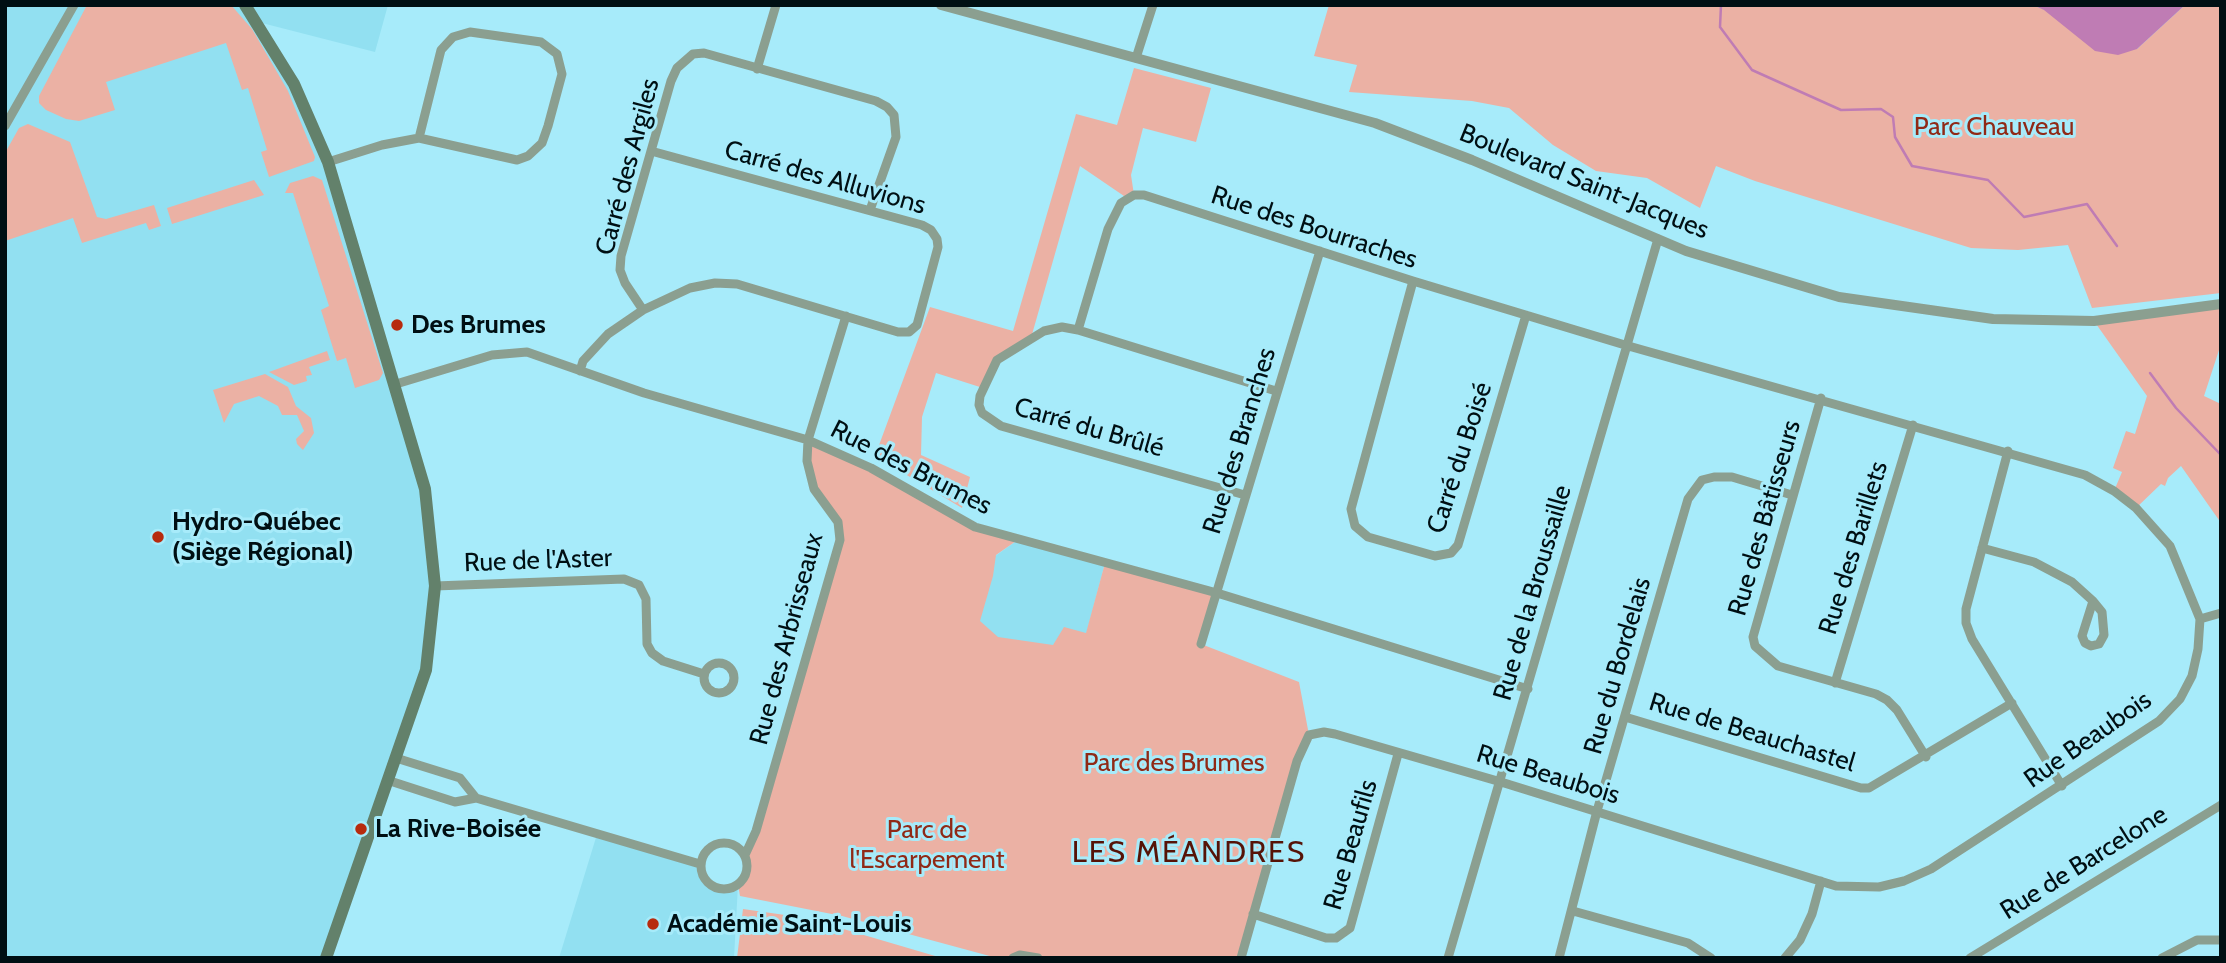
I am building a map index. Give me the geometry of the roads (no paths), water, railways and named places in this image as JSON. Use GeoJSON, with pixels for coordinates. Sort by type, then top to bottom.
{"type":"FeatureCollection","features":[{"type":"Feature","properties":{"kind":"main road"},"geometry":{"type":"LineString","coordinates":[[245,5],[294,84],[328,162],[425,489],[435,586],[426,670],[326,958]]}},
{"type":"Feature","properties":{"kind":"street"},"geometry":{"type":"LineString","coordinates":[[5,126],[9,111],[74,5]]}},
{"type":"Feature","properties":{"kind":"street"},"geometry":{"type":"LineString","coordinates":[[757,69],[776,5]]}},
{"type":"Feature","properties":{"kind":"street","name":"Boulevard Saint-Jacques"},"geometry":{"type":"LineString","coordinates":[[941,5],[1375,123],[1472,160],[1699,255],[1839,298],[1993,319],[2094,321],[2221,304]]}},
{"type":"Feature","properties":{"kind":"street"},"geometry":{"type":"LineString","coordinates":[[1136,58],[1153,5]]}},
{"type":"Feature","properties":{"kind":"street"},"geometry":{"type":"LineString","coordinates":[[328,162],[382,145],[419,138],[517,160],[535,152],[545,135],[562,75],[557,54],[541,42],[470,32],[453,37],[441,50],[419,138]]}},
{"type":"Feature","properties":{"kind":"street","name":"Carré des Argiles"},"geometry":{"type":"LineString","coordinates":[[643,310],[625,283],[620,270],[621,256],[671,81],[685,59],[704,53],[876,101],[894,115],[896,137],[870,210]]}},
{"type":"Feature","properties":{"kind":"street","name":"Carré des Alluvions"},"geometry":{"type":"LineString","coordinates":[[580,371],[583,361],[592,349],[608,334],[643,310],[690,288],[715,283],[737,284],[898,332],[909,332],[917,325],[938,247],[935,234],[922,225],[651,151]]}},
{"type":"Feature","properties":{"kind":"street","name":"Rue des Bourraches"},"geometry":{"type":"LineString","coordinates":[[1078,330],[1108,229],[1121,203],[1134,195],[1143,195],[1625,345]]}},
{"type":"Feature","properties":{"kind":"street","name":"Rue de la Broussaille"},"geometry":{"type":"LineString","coordinates":[[1448,958],[1502,782],[1625,345],[1658,239]]}},
{"type":"Feature","properties":{"kind":"street","name":"Rue des Branches"},"geometry":{"type":"LineString","coordinates":[[1201,644],[1320,251]]}},
{"type":"Feature","properties":{"kind":"street","name":"Carré du Boisé"},"geometry":{"type":"LineString","coordinates":[[1413,281],[1351,509],[1355,526],[1368,537],[1435,556],[1443,556],[1458,545],[1526,315]]}},
{"type":"Feature","properties":{"kind":"street","name":"Rue des Arbrisseaux"},"geometry":{"type":"LineString","coordinates":[[745,855],[757,831],[840,540],[838,522],[814,489],[807,461],[808,440],[846,316]]}},
{"type":"Feature","properties":{"kind":"street","name":"Carré du Brûlé"},"geometry":{"type":"LineString","coordinates":[[1245,495],[1001,426],[982,413],[980,396],[997,360],[1044,331],[1062,327],[1276,391]]}},
{"type":"Feature","properties":{"kind":"street","name":"Rue Beaubois"},"geometry":{"type":"LineString","coordinates":[[1253,914],[1297,761],[1310,735],[1324,732],[1335,734],[1502,782],[1821,881],[1858,888],[1903,881],[1931,869],[2132,741],[2159,721],[2180,699],[2192,676],[2198,649],[2200,619],[2170,546],[2136,508],[2114,491],[2085,475],[2008,451],[1625,345]]}},
{"type":"Feature","properties":{"kind":"street","name":"Rue des Brumes"},"geometry":{"type":"LineString","coordinates":[[396,384],[492,355],[516,351],[644,393],[808,440],[871,468],[975,527],[1217,593],[1528,690]]}},
{"type":"Feature","properties":{"kind":"street","name":"Rue des Bâtisseurs"},"geometry":{"type":"LineString","coordinates":[[1821,398],[1753,637],[1755,646],[1778,666],[1876,694],[1886,700],[1897,710],[1926,757]]}},
{"type":"Feature","properties":{"kind":"street","name":"Rue des Barillets"},"geometry":{"type":"LineString","coordinates":[[1835,683],[1913,425]]}},
{"type":"Feature","properties":{"kind":"street"},"geometry":{"type":"LineString","coordinates":[[2008,451],[1966,608],[1966,623],[1972,639],[2062,786]]}},
{"type":"Feature","properties":{"kind":"street","name":"Rue du Bordelais"},"geometry":{"type":"LineString","coordinates":[[1559,958],[1597,811],[1688,499],[1702,480],[1732,477],[1792,495]]}},
{"type":"Feature","properties":{"kind":"street"},"geometry":{"type":"LineString","coordinates":[[1982,548],[2034,562],[2072,582],[2093,601]]}},
{"type":"Feature","properties":{"kind":"street","name":"Rue de l'Aster"},"geometry":{"type":"LineString","coordinates":[[435,586],[624,579],[639,585],[646,599],[647,644],[652,653],[663,661],[704,674]]}},
{"type":"Feature","properties":{"kind":"street"},"geometry":{"type":"LineString","coordinates":[[2200,619],[2221,613]]}},
{"type":"Feature","properties":{"kind":"street","name":"Rue de Beauchastel"},"geometry":{"type":"LineString","coordinates":[[1625,717],[1861,788],[1878,785],[2012,703]]}},
{"type":"Feature","properties":{"kind":"street","name":"Rue Beaufils"},"geometry":{"type":"LineString","coordinates":[[1253,914],[1326,938],[1336,938],[1350,928],[1398,754]]}},
{"type":"Feature","properties":{"kind":"street"},"geometry":{"type":"LineString","coordinates":[[396,758],[460,778],[476,798]]}},
{"type":"Feature","properties":{"kind":"street"},"geometry":{"type":"LineString","coordinates":[[387,780],[455,802],[476,798],[700,864]]}},
{"type":"Feature","properties":{"kind":"street","name":"Rue de Barcelone"},"geometry":{"type":"LineString","coordinates":[[1969,958],[2221,805]]}},
{"type":"Feature","properties":{"kind":"street"},"geometry":{"type":"LineString","coordinates":[[731,844],[745,855],[746,875],[738,886],[728,890],[708,884],[702,875],[700,864],[712,846],[731,844]]}},
{"type":"Feature","properties":{"kind":"street"},"geometry":{"type":"LineString","coordinates":[[1784,958],[1800,940],[1812,914],[1821,881]]}},
{"type":"Feature","properties":{"kind":"street"},"geometry":{"type":"LineString","coordinates":[[1573,911],[1688,943],[1711,958]]}},
{"type":"Feature","properties":{"kind":"street"},"geometry":{"type":"LineString","coordinates":[[1241,958],[1253,914]]}},
{"type":"Feature","properties":{"kind":"street"},"geometry":{"type":"LineString","coordinates":[[2162,958],[2197,940],[2221,940]]}},
{"type":"Feature","properties":{"kind":"street"},"geometry":{"type":"LineString","coordinates":[[1013,958],[1029,955],[1038,958]]}},
{"type":"Feature","properties":{"kind":"waterway"},"geometry":{"type":"LineString","coordinates":[[1721,5],[1720,27],[1752,70],[1841,110],[1881,109],[1893,117],[1895,137],[1912,166],[1988,180],[2024,217],[2087,204],[2117,246]]}},
{"type":"Feature","properties":{"kind":"waterway"},"geometry":{"type":"LineString","coordinates":[[2150,373],[2176,408],[2221,455]]}},
{"type":"Feature","properties":{"kind":"place","name":"Des Brumes"},"geometry":{"type":"Point","coordinates":[397,325]}},
{"type":"Feature","properties":{"kind":"place","name":"Hydro-Québec (Siège Régional)"},"geometry":{"type":"Point","coordinates":[158,537]}},
{"type":"Feature","properties":{"kind":"place","name":"La Rive-Boisée"},"geometry":{"type":"Point","coordinates":[361,829]}},
{"type":"Feature","properties":{"kind":"place","name":"Académie Saint-Louis"},"geometry":{"type":"Point","coordinates":[653,924]}},
{"type":"Feature","properties":{"kind":"district","name":"LES MÉANDRES"},"geometry":{"type":"Point","coordinates":[1189,853]}},
{"type":"Feature","properties":{"kind":"park label","name":"Parc Chauveau"},"geometry":{"type":"Point","coordinates":[1994,127]}},
{"type":"Feature","properties":{"kind":"park label","name":"Parc des Brumes"},"geometry":{"type":"Point","coordinates":[1174,763]}},
{"type":"Feature","properties":{"kind":"park label","name":"Parc de l'Escarpement"},"geometry":{"type":"Point","coordinates":[927,845]}}]}
